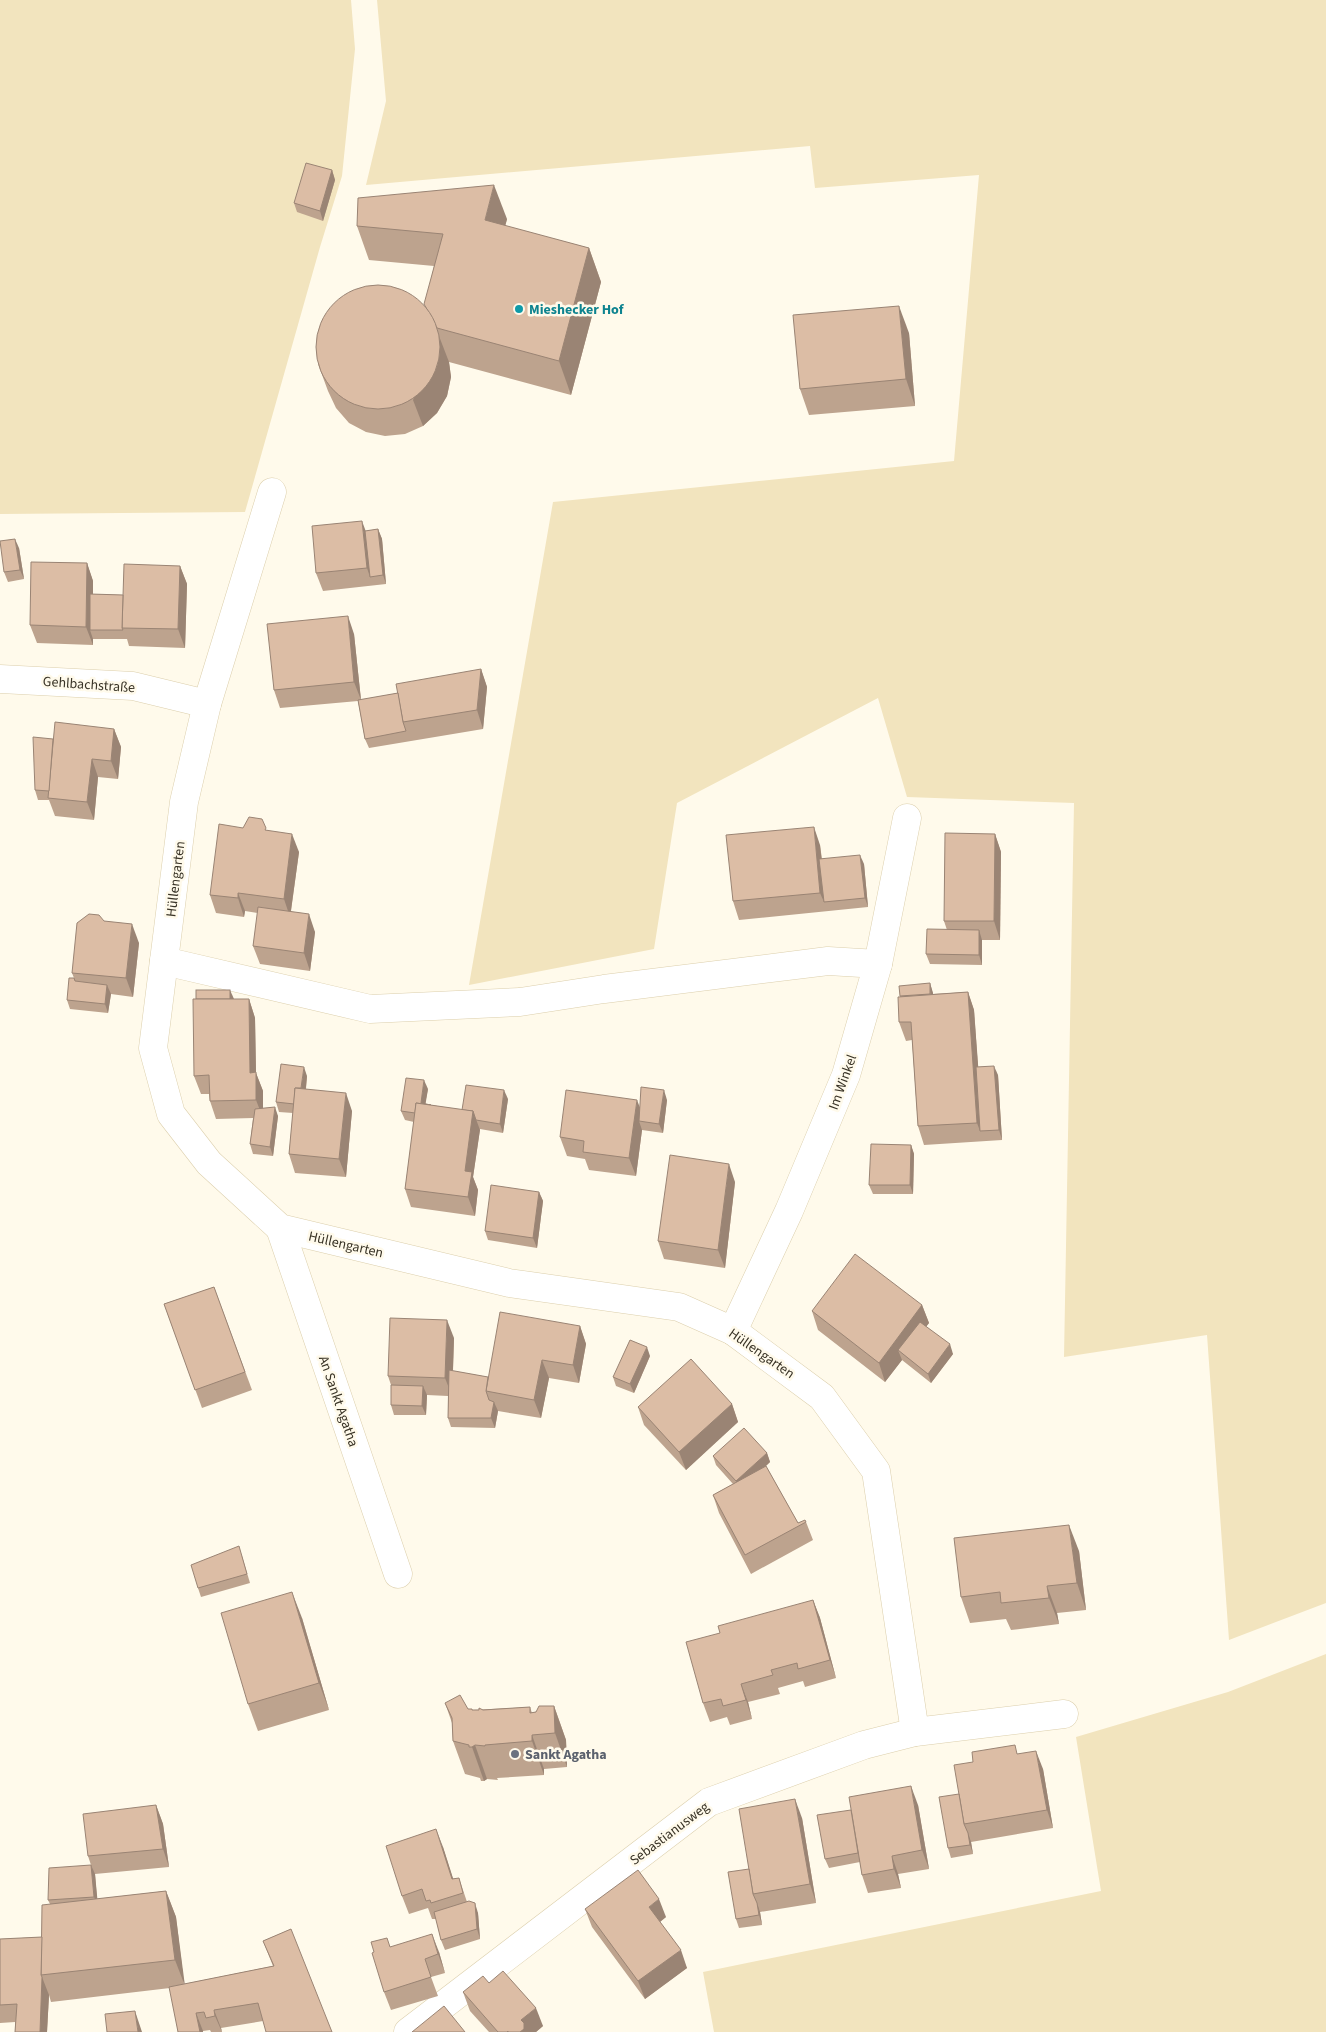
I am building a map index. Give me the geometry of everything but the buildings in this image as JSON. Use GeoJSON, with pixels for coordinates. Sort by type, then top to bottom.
{"type":"FeatureCollection","features":[{"type":"Feature","properties":{"kind":"street","name":"Hüllengarten"},"geometry":{"type":"LineString","coordinates":[[272,492],[207,704],[184,802],[153,1048],[171,1114],[209,1163],[280,1228],[509,1283],[678,1306],[733,1331],[822,1397],[876,1471],[914,1732]]}},
{"type":"Feature","properties":{"kind":"street","name":"Gehlbachstraße"},"geometry":{"type":"LineString","coordinates":[[0,679],[133,686],[207,704]]}},
{"type":"Feature","properties":{"kind":"street","name":"Im Winkel"},"geometry":{"type":"LineString","coordinates":[[733,1331],[789,1212],[846,1075],[878,964],[907,818]]}},
{"type":"Feature","properties":{"kind":"street"},"geometry":{"type":"LineString","coordinates":[[164,961],[370,1009],[520,1002],[604,989],[828,961],[878,964]]}},
{"type":"Feature","properties":{"kind":"street","name":"An Sankt Agatha"},"geometry":{"type":"LineString","coordinates":[[280,1228],[398,1574]]}},
{"type":"Feature","properties":{"kind":"street","name":"Sebastianusweg"},"geometry":{"type":"LineString","coordinates":[[408,2032],[709,1802],[864,1745],[914,1732],[1064,1714]]}},
{"type":"Feature","properties":{"kind":"shaded area"},"geometry":{"type":"Polygon","coordinates":[[[0,0],[351,0],[355,49],[342,176],[245,512],[0,514],[0,0]]]}},
{"type":"Feature","properties":{"kind":"shaded area"},"geometry":{"type":"Polygon","coordinates":[[[377,0],[1326,0],[1326,1603],[1229,1640],[1207,1335],[1064,1357],[1074,803],[907,797],[878,698],[677,803],[654,949],[469,985],[553,502],[954,461],[979,175],[815,188],[810,146],[366,185],[386,101],[377,0]]]}},
{"type":"Feature","properties":{"kind":"shaded area"},"geometry":{"type":"Polygon","coordinates":[[[1326,1654],[1326,2032],[714,2032],[703,1972],[1101,1891],[1076,1737],[1228,1692],[1326,1654]]]}},
{"type":"Feature","properties":{"kind":"place","name":"Mieshecker Hof"},"geometry":{"type":"Point","coordinates":[519,309]}},
{"type":"Feature","properties":{"kind":"place","name":"Sankt Agatha"},"geometry":{"type":"Point","coordinates":[515,1754]}}]}
